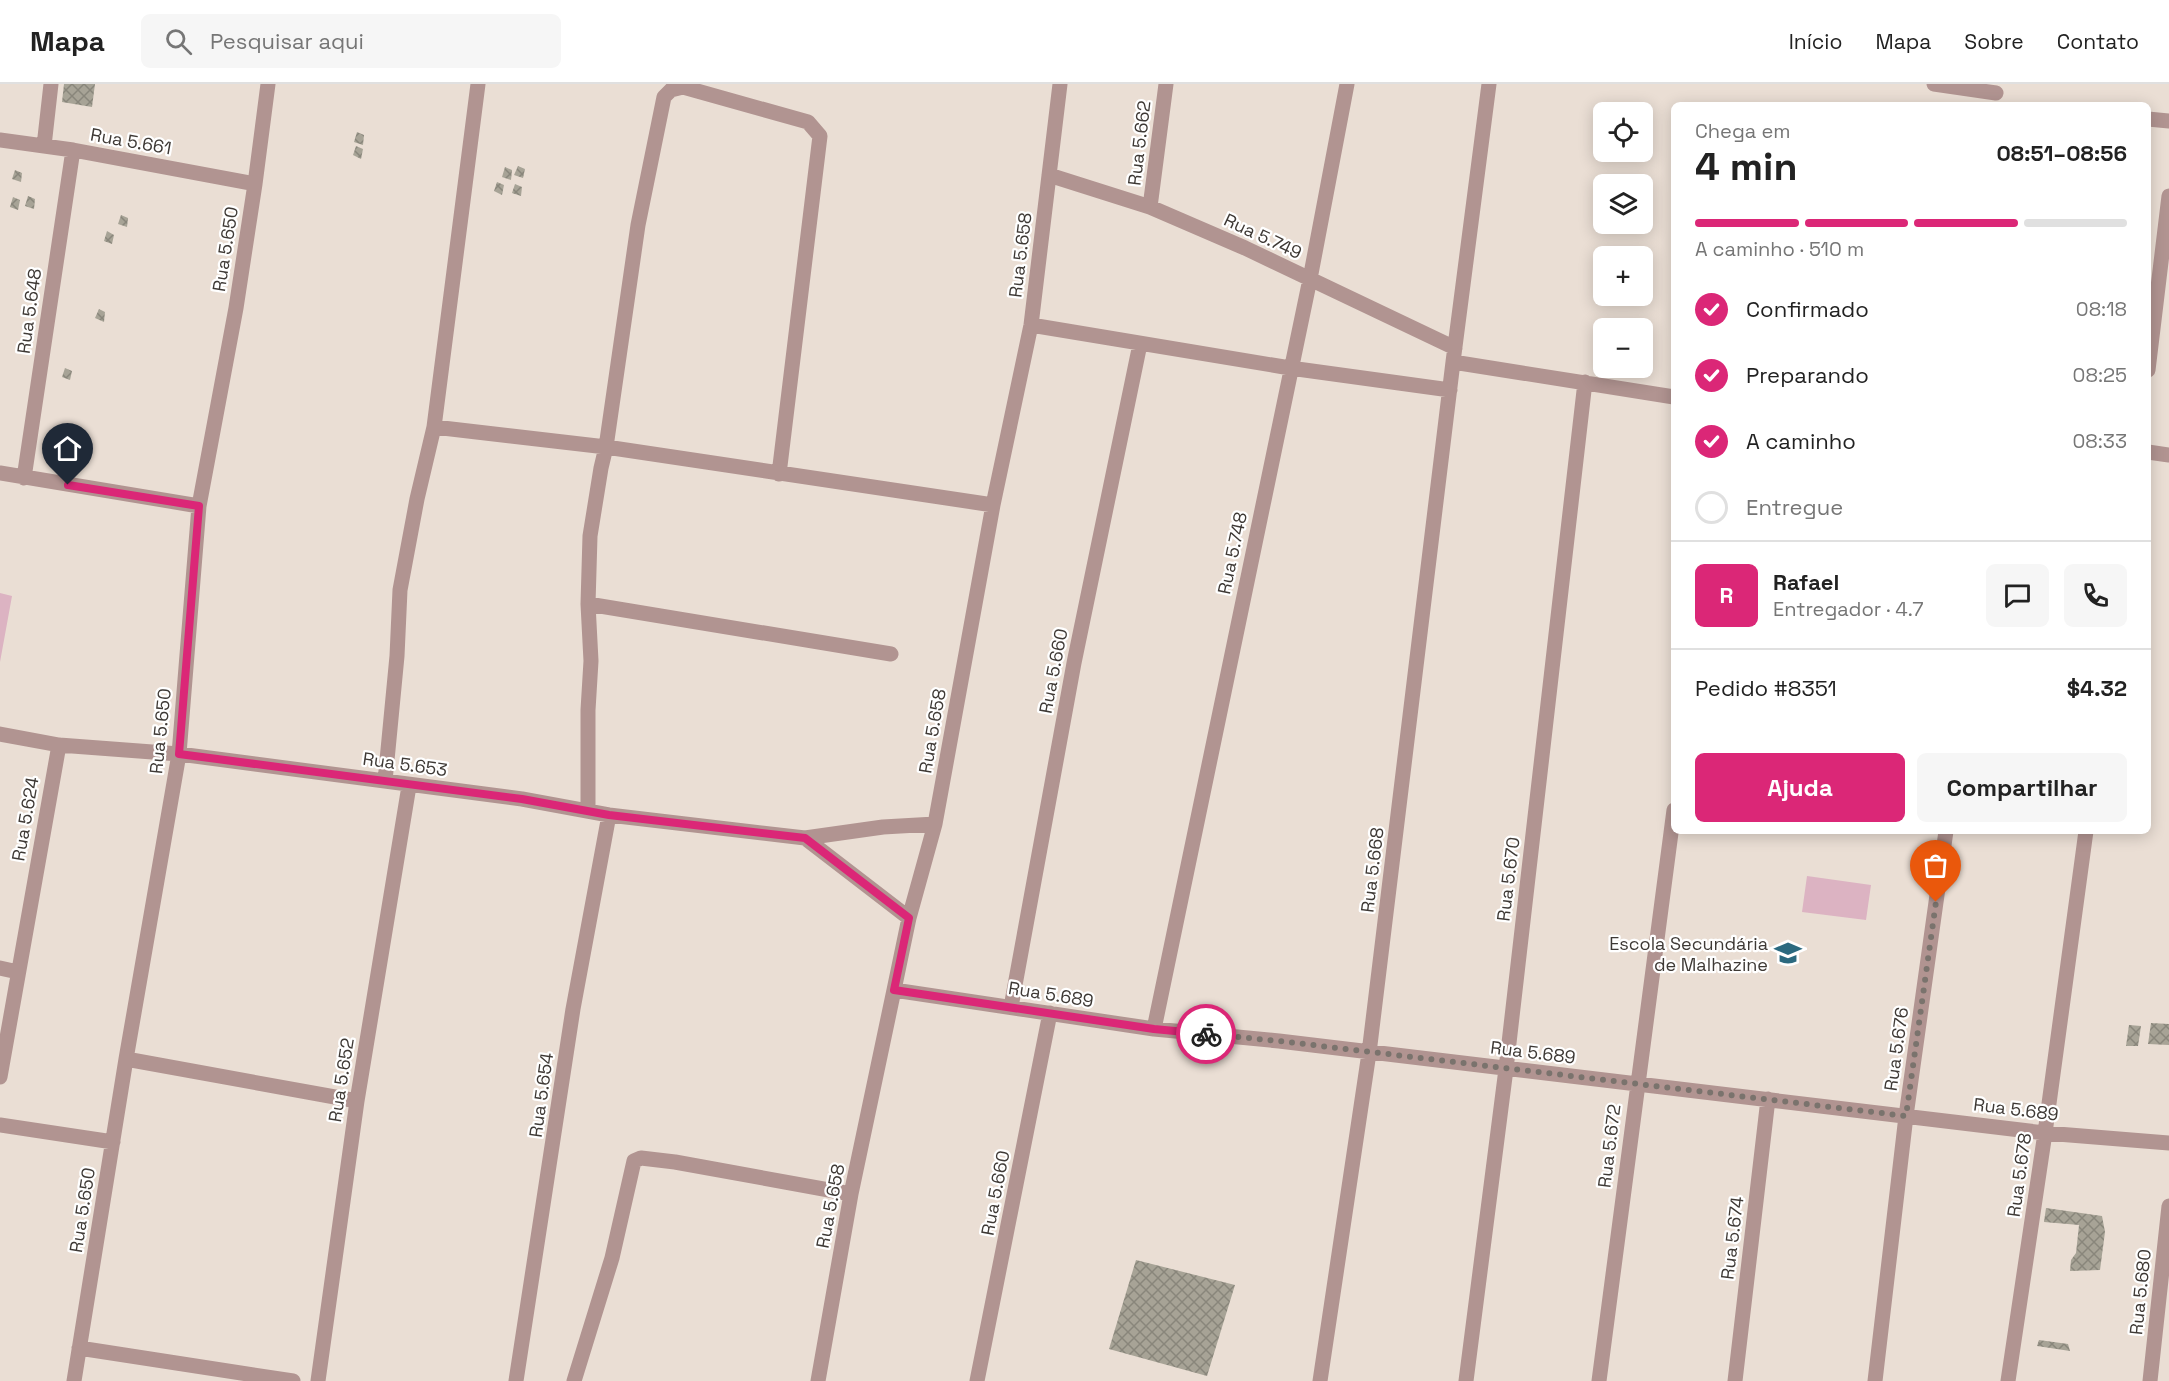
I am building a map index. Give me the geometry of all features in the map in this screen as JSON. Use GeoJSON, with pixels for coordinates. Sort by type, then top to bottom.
{"type":"FeatureCollection","features":[{"type":"Feature","properties":{"kind":"street"},"geometry":{"type":"LineString","coordinates":[[44,146],[51,84]]}},
{"type":"Feature","properties":{"kind":"street","name":"Rua 5.650"},"geometry":{"type":"LineString","coordinates":[[74,1381],[126,1059],[179,754],[199,506],[236,308],[268,84]]}},
{"type":"Feature","properties":{"kind":"street"},"geometry":{"type":"LineString","coordinates":[[385,781],[397,656],[400,591],[417,499],[434,427],[478,84]]}},
{"type":"Feature","properties":{"kind":"street","name":"Rua 5.658"},"geometry":{"type":"LineString","coordinates":[[818,1381],[851,1194],[909,918],[935,824],[993,505],[1031,325],[1060,84]]}},
{"type":"Feature","properties":{"kind":"street","name":"Rua 5.662"},"geometry":{"type":"LineString","coordinates":[[1150,207],[1166,84]]}},
{"type":"Feature","properties":{"kind":"street","name":"Rua 5.748"},"geometry":{"type":"LineString","coordinates":[[1154,1029],[1310,279],[1347,84]]}},
{"type":"Feature","properties":{"kind":"street"},"geometry":{"type":"LineString","coordinates":[[1454,355],[1489,84]]}},
{"type":"Feature","properties":{"kind":"street"},"geometry":{"type":"LineString","coordinates":[[1934,84],[1995,94]]}},
{"type":"Feature","properties":{"kind":"street"},"geometry":{"type":"LineString","coordinates":[[588,811],[588,710],[591,660],[588,604],[590,536],[606,447],[638,225],[664,97],[671,90],[682,87],[808,122],[820,136],[779,474]]}},
{"type":"Feature","properties":{"kind":"street"},"geometry":{"type":"LineString","coordinates":[[2151,119],[2169,121]]}},
{"type":"Feature","properties":{"kind":"street","name":"Rua 5.661"},"geometry":{"type":"LineString","coordinates":[[0,140],[73,150],[255,184]]}},
{"type":"Feature","properties":{"kind":"street","name":"Rua 5.648"},"geometry":{"type":"LineString","coordinates":[[24,478],[73,150]]}},
{"type":"Feature","properties":{"kind":"street","name":"Rua 5.749"},"geometry":{"type":"LineString","coordinates":[[1049,175],[1150,207],[1310,279],[1454,355],[1585,382],[1671,396]]}},
{"type":"Feature","properties":{"kind":"street"},"geometry":{"type":"LineString","coordinates":[[2151,352],[2164,274],[2155,257],[2169,196]]}},
{"type":"Feature","properties":{"kind":"street"},"geometry":{"type":"LineString","coordinates":[[1031,325],[1290,368],[1450,390]]}},
{"type":"Feature","properties":{"kind":"street","name":"Rua 5.660"},"geometry":{"type":"LineString","coordinates":[[1011,1007],[1074,663],[1140,344]]}},
{"type":"Feature","properties":{"kind":"street","name":"Rua 5.668"},"geometry":{"type":"LineString","coordinates":[[1320,1381],[1369,1053],[1454,355]]}},
{"type":"Feature","properties":{"kind":"street","name":"Rua 5.670"},"geometry":{"type":"LineString","coordinates":[[1466,1381],[1506,1069],[1585,382]]}},
{"type":"Feature","properties":{"kind":"street"},"geometry":{"type":"LineString","coordinates":[[434,427],[606,447],[993,505]]}},
{"type":"Feature","properties":{"kind":"street"},"geometry":{"type":"LineString","coordinates":[[2151,452],[2169,455]]}},
{"type":"Feature","properties":{"kind":"street"},"geometry":{"type":"LineString","coordinates":[[0,473],[199,506]]}},
{"type":"Feature","properties":{"kind":"street"},"geometry":{"type":"LineString","coordinates":[[588,604],[891,654]]}},
{"type":"Feature","properties":{"kind":"street","name":"Rua 5.653"},"geometry":{"type":"LineString","coordinates":[[0,734],[58,744],[179,754],[409,786],[522,799],[609,815],[805,838],[883,827],[935,824]]}},
{"type":"Feature","properties":{"kind":"street","name":"Rua 5.624"},"geometry":{"type":"LineString","coordinates":[[0,1077],[58,744]]}},
{"type":"Feature","properties":{"kind":"street","name":"Rua 5.652"},"geometry":{"type":"LineString","coordinates":[[318,1381],[357,1101],[409,786]]}},
{"type":"Feature","properties":{"kind":"street","name":"Rua 5.654"},"geometry":{"type":"LineString","coordinates":[[516,1381],[573,1009],[609,815]]}},
{"type":"Feature","properties":{"kind":"street","name":"Rua 5.672"},"geometry":{"type":"LineString","coordinates":[[1599,1381],[1671,832]]}},
{"type":"Feature","properties":{"kind":"street","name":"Rua 5.676"},"geometry":{"type":"LineString","coordinates":[[1875,1381],[1906,1116],[1946,834]]}},
{"type":"Feature","properties":{"kind":"street","name":"Rua 5.678"},"geometry":{"type":"LineString","coordinates":[[2008,1381],[2045,1133],[2086,834]]}},
{"type":"Feature","properties":{"kind":"street"},"geometry":{"type":"LineString","coordinates":[[805,838],[909,918]]}},
{"type":"Feature","properties":{"kind":"street"},"geometry":{"type":"LineString","coordinates":[[0,968],[18,972]]}},
{"type":"Feature","properties":{"kind":"street","name":"Rua 5.689"},"geometry":{"type":"LineString","coordinates":[[894,990],[1154,1029],[1279,1041],[2045,1133],[2169,1143]]}},
{"type":"Feature","properties":{"kind":"street","name":"Rua 5.660"},"geometry":{"type":"LineString","coordinates":[[977,1381],[1050,1013]]}},
{"type":"Feature","properties":{"kind":"street"},"geometry":{"type":"LineString","coordinates":[[126,1059],[357,1101]]}},
{"type":"Feature","properties":{"kind":"street","name":"Rua 5.674"},"geometry":{"type":"LineString","coordinates":[[1735,1381],[1768,1099]]}},
{"type":"Feature","properties":{"kind":"street"},"geometry":{"type":"LineString","coordinates":[[0,1125],[113,1142]]}},
{"type":"Feature","properties":{"kind":"street"},"geometry":{"type":"LineString","coordinates":[[574,1381],[612,1258],[634,1161],[641,1158],[675,1162],[851,1194]]}},
{"type":"Feature","properties":{"kind":"street","name":"Rua 5.680"},"geometry":{"type":"LineString","coordinates":[[2150,1381],[2169,1206]]}},
{"type":"Feature","properties":{"kind":"street"},"geometry":{"type":"LineString","coordinates":[[80,1348],[293,1381]]}},
{"type":"Feature","properties":{"kind":"shaded area"},"geometry":{"type":"Polygon","coordinates":[[[0,593],[12,596],[0,662],[0,593]]]}},
{"type":"Feature","properties":{"kind":"shaded area"},"geometry":{"type":"Polygon","coordinates":[[[1807,876],[1871,885],[1866,920],[1802,912],[1807,876]]]}},
{"type":"Feature","properties":{"kind":"building"},"geometry":{"type":"Polygon","coordinates":[[[64,84],[95,84],[92,107],[62,102],[64,84]]]}},
{"type":"Feature","properties":{"kind":"building"},"geometry":{"type":"Polygon","coordinates":[[[357,132],[364,135],[363,145],[354,142],[357,132]]]}},
{"type":"Feature","properties":{"kind":"building"},"geometry":{"type":"Polygon","coordinates":[[[356,146],[363,149],[361,159],[353,155],[356,146]]]}},
{"type":"Feature","properties":{"kind":"building"},"geometry":{"type":"Polygon","coordinates":[[[518,166],[525,169],[523,178],[514,175],[518,166]]]}},
{"type":"Feature","properties":{"kind":"building"},"geometry":{"type":"Polygon","coordinates":[[[505,167],[512,170],[511,180],[502,177],[505,167]]]}},
{"type":"Feature","properties":{"kind":"building"},"geometry":{"type":"Polygon","coordinates":[[[15,170],[22,173],[21,182],[12,179],[15,170]]]}},
{"type":"Feature","properties":{"kind":"building"},"geometry":{"type":"Polygon","coordinates":[[[497,182],[504,185],[502,195],[494,191],[497,182]]]}},
{"type":"Feature","properties":{"kind":"building"},"geometry":{"type":"Polygon","coordinates":[[[515,184],[522,187],[521,196],[512,193],[515,184]]]}},
{"type":"Feature","properties":{"kind":"building"},"geometry":{"type":"Polygon","coordinates":[[[28,196],[35,199],[34,209],[25,206],[28,196]]]}},
{"type":"Feature","properties":{"kind":"building"},"geometry":{"type":"Polygon","coordinates":[[[13,197],[20,200],[18,210],[10,207],[13,197]]]}},
{"type":"Feature","properties":{"kind":"building"},"geometry":{"type":"Polygon","coordinates":[[[121,215],[128,218],[127,227],[118,224],[121,215]]]}},
{"type":"Feature","properties":{"kind":"building"},"geometry":{"type":"Polygon","coordinates":[[[107,231],[114,235],[112,244],[104,241],[107,231]]]}},
{"type":"Feature","properties":{"kind":"building"},"geometry":{"type":"Polygon","coordinates":[[[99,309],[105,312],[104,322],[95,318],[99,309]]]}},
{"type":"Feature","properties":{"kind":"building"},"geometry":{"type":"Polygon","coordinates":[[[65,368],[72,371],[70,380],[62,377],[65,368]]]}},
{"type":"Feature","properties":{"kind":"building"},"geometry":{"type":"Polygon","coordinates":[[[2151,1023],[2169,1024],[2169,1045],[2148,1044],[2151,1023]]]}},
{"type":"Feature","properties":{"kind":"building"},"geometry":{"type":"Polygon","coordinates":[[[2129,1025],[2141,1026],[2138,1046],[2126,1046],[2129,1025]]]}},
{"type":"Feature","properties":{"kind":"building"},"geometry":{"type":"Polygon","coordinates":[[[2046,1208],[2102,1216],[2105,1232],[2100,1270],[2070,1271],[2071,1260],[2076,1253],[2079,1225],[2044,1222],[2046,1208]]]}},
{"type":"Feature","properties":{"kind":"building"},"geometry":{"type":"Polygon","coordinates":[[[1136,1260],[1235,1285],[1207,1376],[1109,1349],[1136,1260]]]}},
{"type":"Feature","properties":{"kind":"building"},"geometry":{"type":"Polygon","coordinates":[[[2039,1340],[2068,1344],[2070,1351],[2037,1346],[2039,1340]]]}},
{"type":"Feature","properties":{"kind":"way so far"},"geometry":{"type":"LineString","coordinates":[[1206,1034],[1906,1116],[1936,902]]}},
{"type":"Feature","properties":{"kind":"place","name":"Escola Secundária de Malhazine"},"geometry":{"type":"Point","coordinates":[1788,953]}},
{"type":"Feature","properties":{"kind":"route"},"geometry":{"type":"LineString","coordinates":[[68,485],[199,506],[179,754],[409,786],[522,799],[609,815],[805,838],[909,918],[894,990],[1154,1029],[1206,1034]]}}]}
